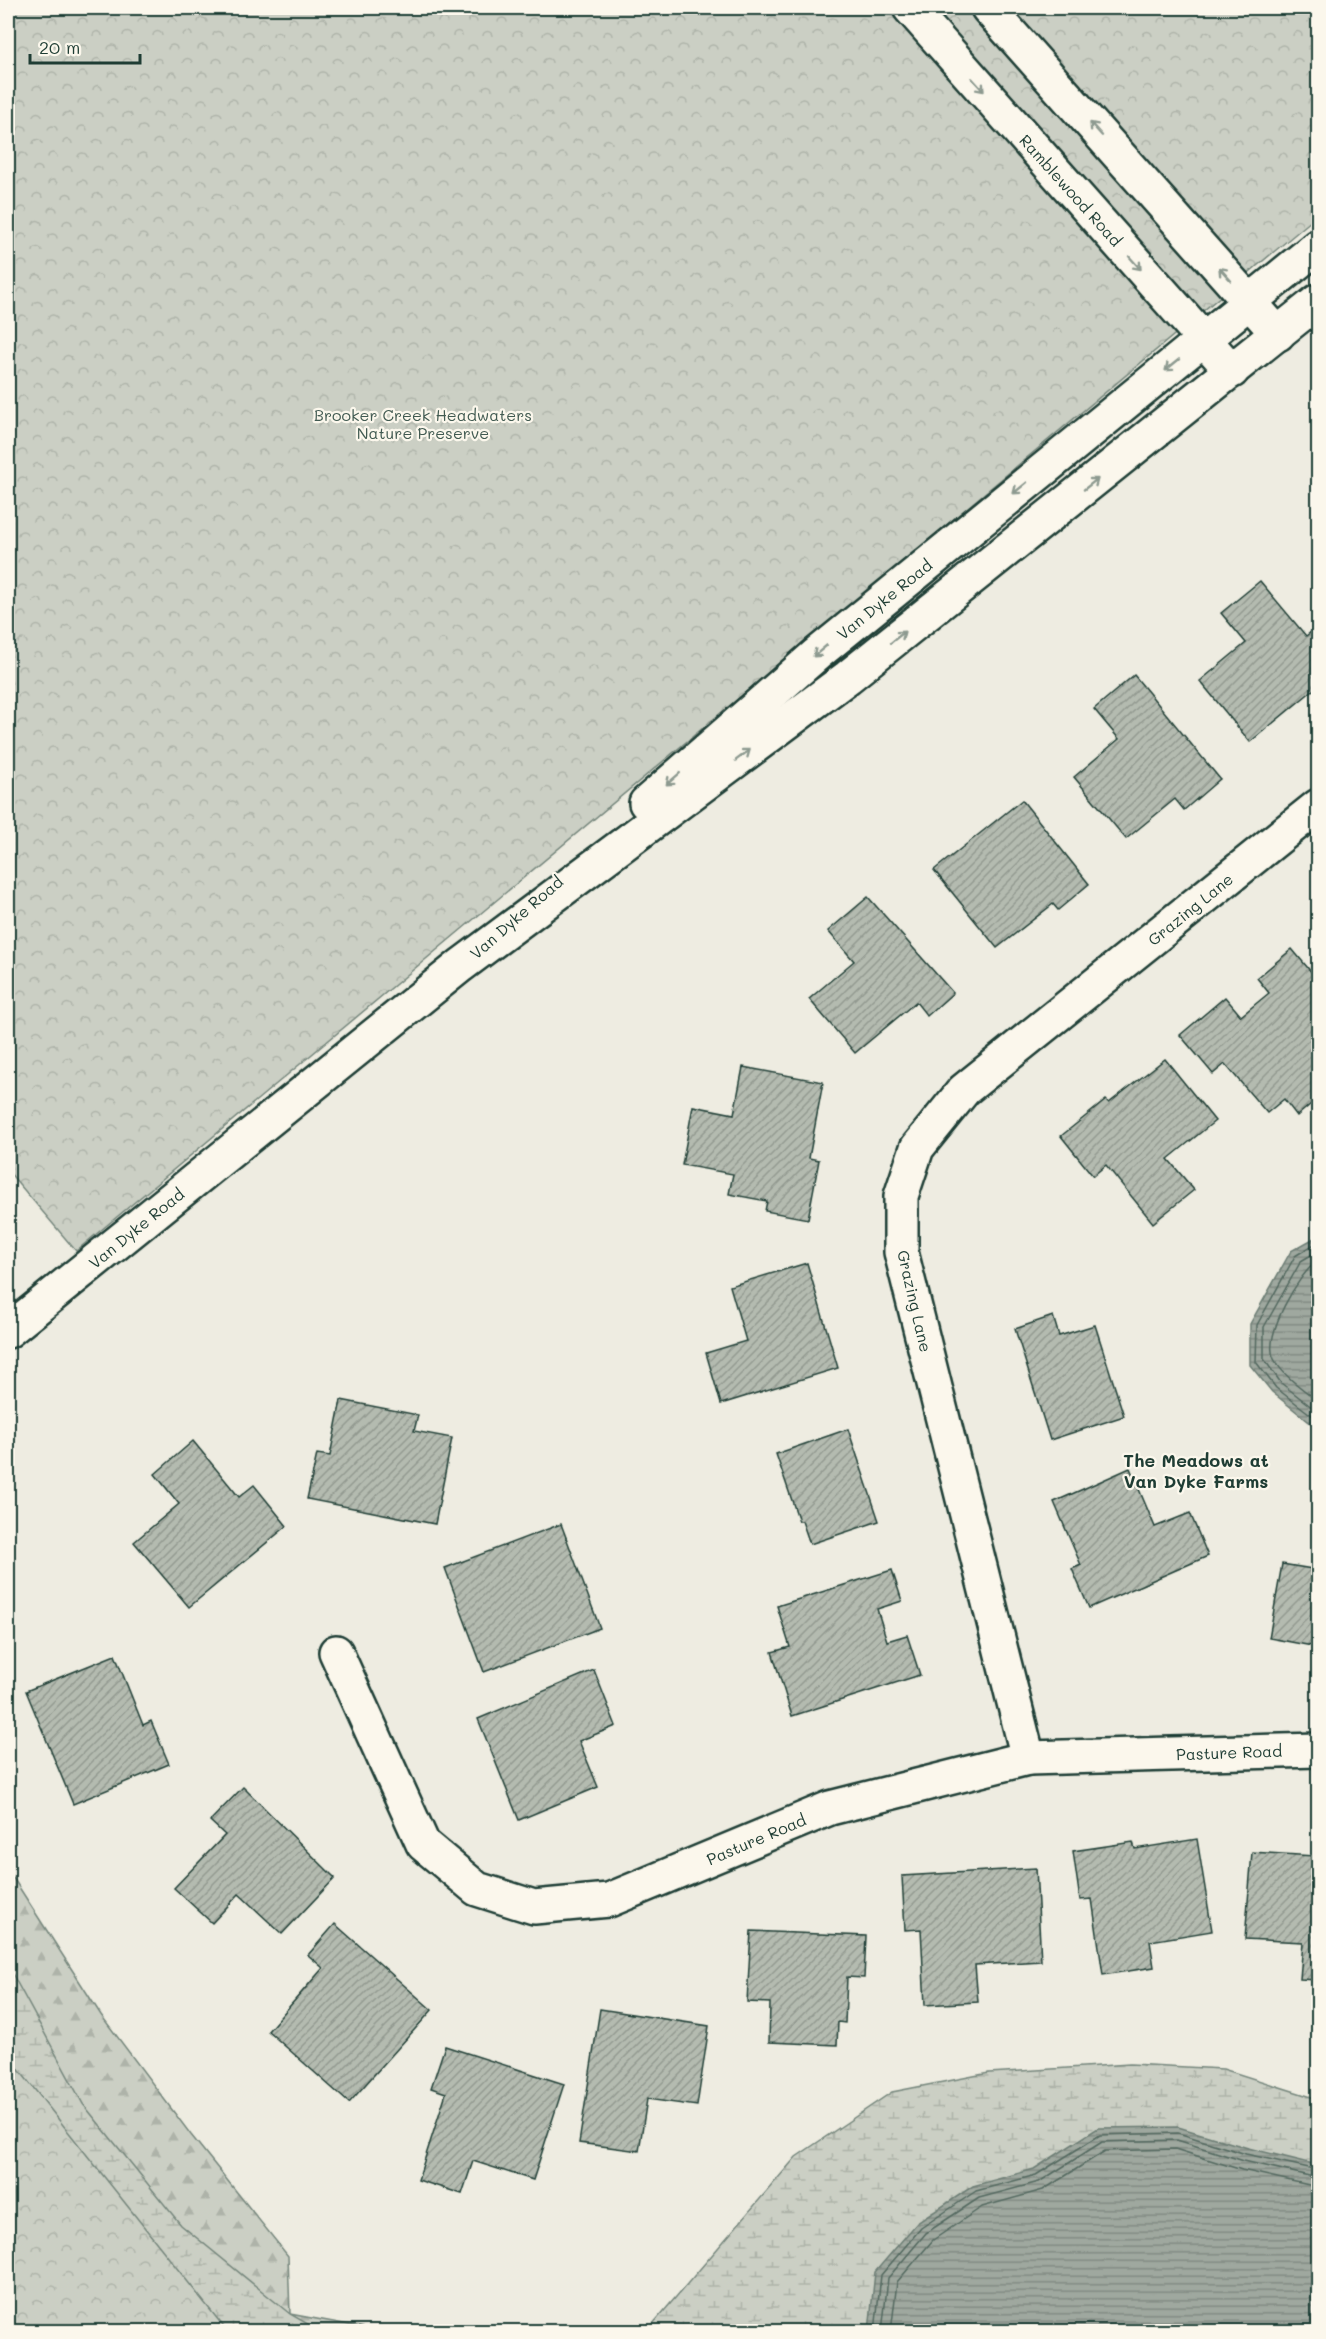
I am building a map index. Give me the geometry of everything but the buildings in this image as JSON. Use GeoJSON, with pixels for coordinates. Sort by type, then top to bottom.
{"type":"FeatureCollection","features":[{"type":"Feature","properties":{"kind":"street","name":"Ramblewood Road"},"geometry":{"type":"LineString","coordinates":[[910,8],[1232,371]]}},
{"type":"Feature","properties":{"kind":"street"},"geometry":{"type":"LineString","coordinates":[[988,8],[1278,334]]}},
{"type":"Feature","properties":{"kind":"street","name":"Van Dyke Road"},"geometry":{"type":"LineString","coordinates":[[8,1331],[460,966],[817,654],[1318,246]]}},
{"type":"Feature","properties":{"kind":"street","name":"Van Dyke Road"},"geometry":{"type":"LineString","coordinates":[[460,966],[848,677],[1318,301]]}},
{"type":"Feature","properties":{"kind":"street","name":"Grazing Lane"},"geometry":{"type":"LineString","coordinates":[[1028,1758],[901,1252],[901,1196],[917,1148],[964,1090],[1318,806]]}},
{"type":"Feature","properties":{"kind":"street","name":"Pasture Road"},"geometry":{"type":"LineString","coordinates":[[336,1652],[423,1844],[477,1889],[534,1907],[609,1900],[830,1808],[1028,1758],[1318,1750]]}},
{"type":"Feature","properties":{"kind":"green space","name":"Brooker Creek Headwaters Nature Preserve"},"geometry":{"type":"Polygon","coordinates":[[[8,8],[1318,8],[1318,215],[76,1251],[8,1171],[8,8]]]}},
{"type":"Feature","properties":{"kind":"green space"},"geometry":{"type":"Polygon","coordinates":[[[8,1870],[101,2015],[191,2135],[288,2256],[290,2314],[382,2331],[227,2331],[8,2056],[8,1870]]]}},
{"type":"Feature","properties":{"kind":"green space"},"geometry":{"type":"Polygon","coordinates":[[[8,1966],[83,2104],[181,2225],[290,2314],[320,2331],[8,2331],[8,1966]]]}},
{"type":"Feature","properties":{"kind":"green space"},"geometry":{"type":"Polygon","coordinates":[[[8,2056],[227,2331],[8,2331],[8,2056]]]}},
{"type":"Feature","properties":{"kind":"green space"},"geometry":{"type":"Polygon","coordinates":[[[1130,2064],[1223,2069],[1318,2099],[1318,2331],[646,2332],[796,2157],[892,2092],[989,2073],[1130,2064]]]}},
{"type":"Feature","properties":{"kind":"water"},"geometry":{"type":"Polygon","coordinates":[[[1318,1236],[1318,1426],[1313,1425],[1272,1392],[1250,1365],[1250,1324],[1291,1251],[1318,1236]]]}},
{"type":"Feature","properties":{"kind":"water"},"geometry":{"type":"Polygon","coordinates":[[[1178,2127],[1248,2148],[1318,2165],[1318,2331],[869,2331],[875,2272],[917,2223],[973,2186],[1034,2169],[1098,2128],[1178,2127]]]}},
{"type":"Feature","properties":{"kind":"district","name":"The Meadows at Van Dyke Farms"},"geometry":{"type":"Point","coordinates":[1196,1470]}}]}
